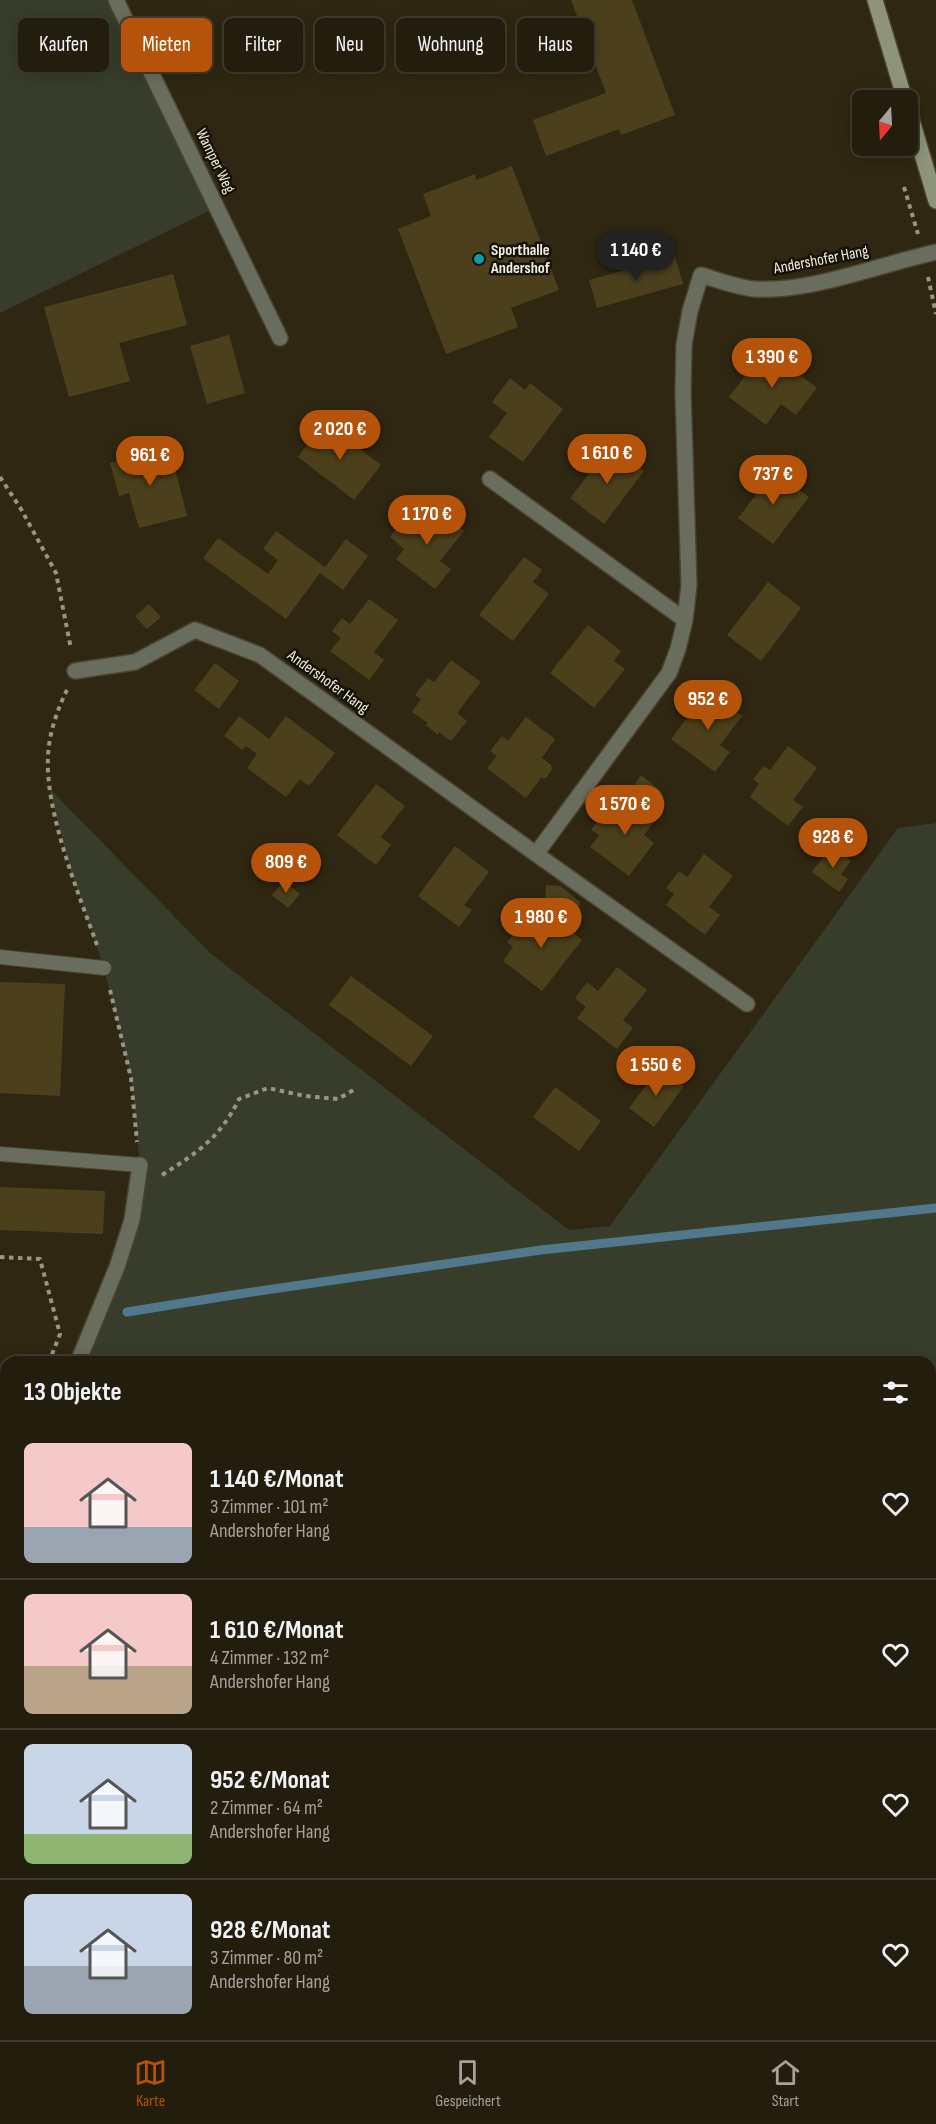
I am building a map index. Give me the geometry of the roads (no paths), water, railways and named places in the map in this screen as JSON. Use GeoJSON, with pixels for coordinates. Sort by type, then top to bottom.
{"type":"FeatureCollection","features":[{"type":"Feature","properties":{"kind":"main road"},"geometry":{"type":"LineString","coordinates":[[875,0],[902,90]]}},
{"type":"Feature","properties":{"kind":"main road"},"geometry":{"type":"LineString","coordinates":[[918,141],[936,201]]}},
{"type":"Feature","properties":{"kind":"street","name":"Wamper Weg"},"geometry":{"type":"LineString","coordinates":[[116,0],[280,338]]}},
{"type":"Feature","properties":{"kind":"street","name":"Andershofer Hang"},"geometry":{"type":"LineString","coordinates":[[536,854],[669,673],[678,649],[685,620],[689,585],[683,402],[684,345],[700,274],[755,289],[794,286],[835,278],[930,253]]}},
{"type":"Feature","properties":{"kind":"street"},"geometry":{"type":"LineString","coordinates":[[490,479],[685,620]]}},
{"type":"Feature","properties":{"kind":"street","name":"Andershofer Hang"},"geometry":{"type":"LineString","coordinates":[[75,671],[135,662],[195,630],[260,655],[747,1004]]}},
{"type":"Feature","properties":{"kind":"street"},"geometry":{"type":"LineString","coordinates":[[80,1356],[117,1267],[132,1220],[139,1173]]}},
{"type":"Feature","properties":{"kind":"lane"},"geometry":{"type":"LineString","coordinates":[[0,957],[104,968]]}},
{"type":"Feature","properties":{"kind":"lane"},"geometry":{"type":"LineString","coordinates":[[0,1154],[139,1173]]}},
{"type":"Feature","properties":{"kind":"waterway"},"geometry":{"type":"LineString","coordinates":[[127,1312],[541,1250],[936,1208]]}},
{"type":"Feature","properties":{"kind":"place","name":"Sporthalle Andershof"},"geometry":{"type":"Point","coordinates":[479,259]}}]}
